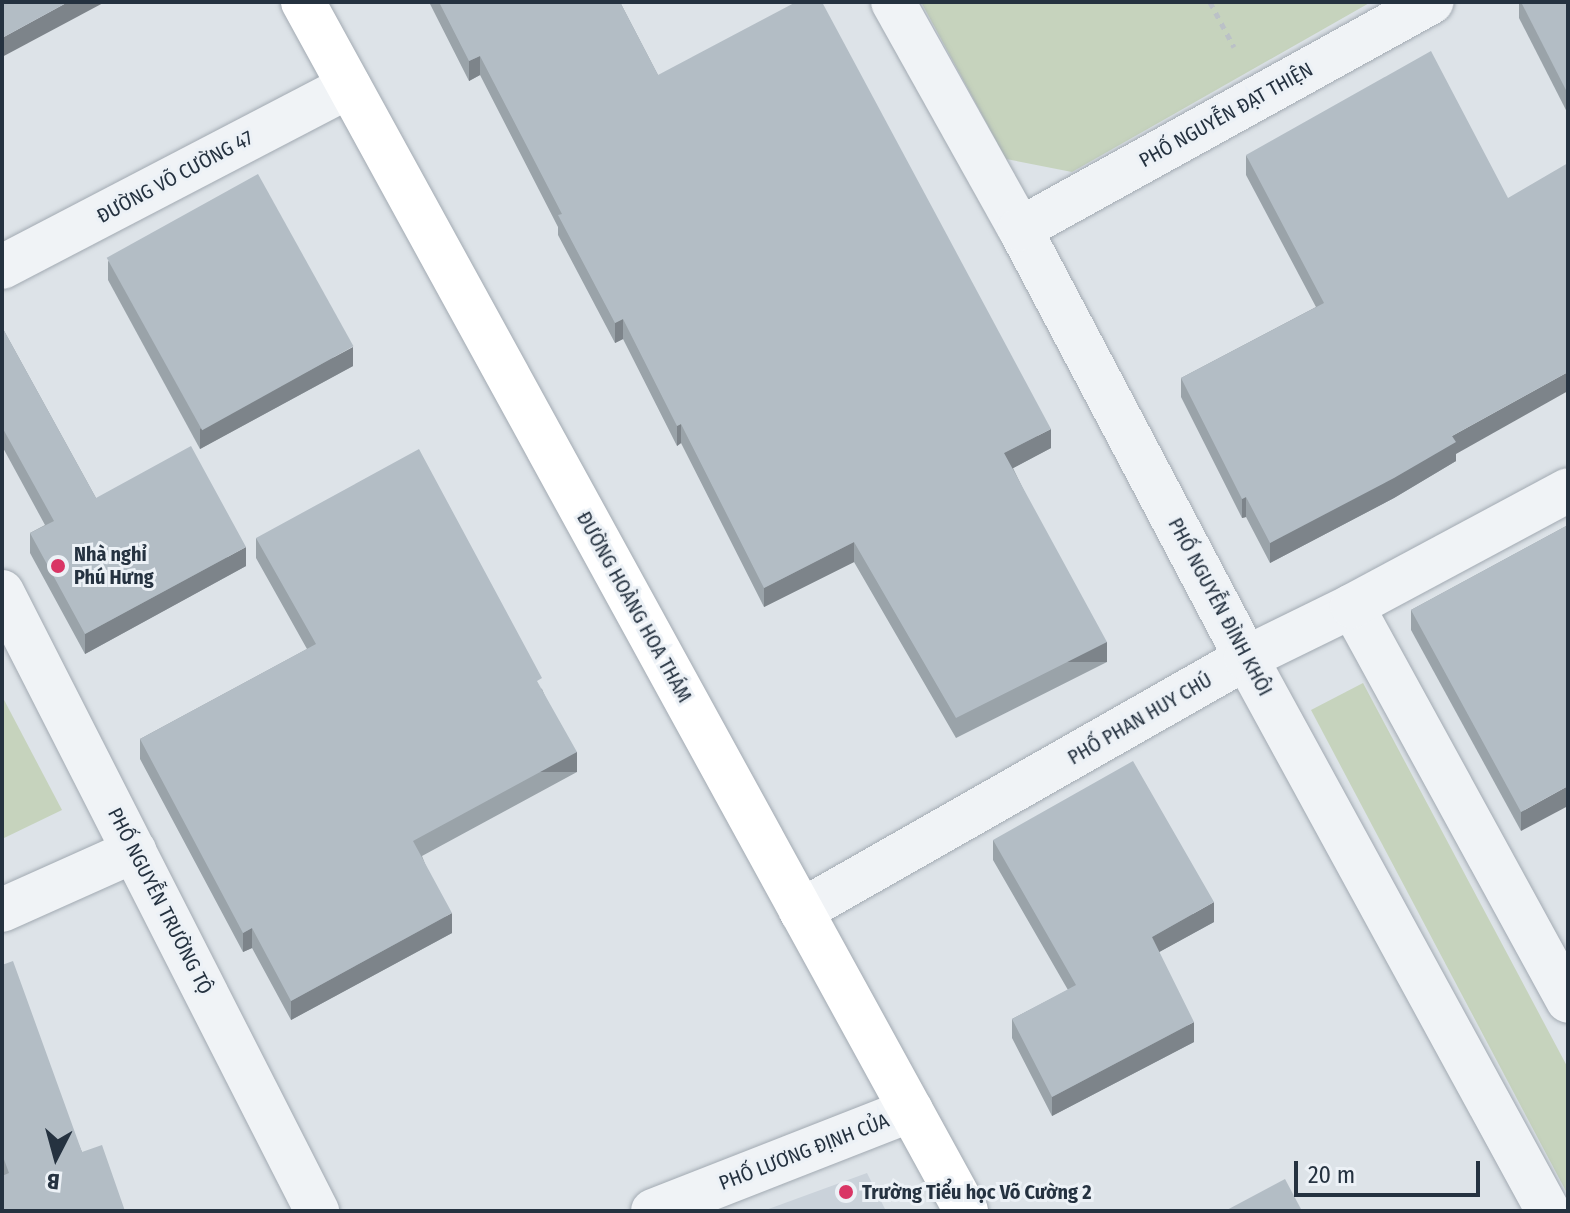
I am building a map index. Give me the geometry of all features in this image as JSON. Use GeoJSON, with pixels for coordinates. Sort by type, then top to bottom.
{"type":"FeatureCollection","features":[{"type":"Feature","properties":{"kind":"street","name":"ĐƯỜNG HOÀNG HOA THÁM"},"geometry":{"type":"LineString","coordinates":[[303,2],[966,1211]]}},
{"type":"Feature","properties":{"kind":"street","name":"PHỐ NGUYỄN ĐÌNH KHÔI"},"geometry":{"type":"LineString","coordinates":[[893,2],[1020,229],[1246,658],[1548,1211]]}},
{"type":"Feature","properties":{"kind":"street","name":"PHỐ NGUYỄN ĐẠT THIỆN"},"geometry":{"type":"LineString","coordinates":[[1020,229],[1431,2]]}},
{"type":"Feature","properties":{"kind":"street","name":"ĐƯỜNG VÕ CƯỜNG 47"},"geometry":{"type":"LineString","coordinates":[[2,267],[349,86]]}},
{"type":"Feature","properties":{"kind":"street","name":"PHỐ PHAN HUY CHÚ"},"geometry":{"type":"LineString","coordinates":[[801,911],[1246,658],[1352,606],[1568,490]]}},
{"type":"Feature","properties":{"kind":"street","name":"PHỐ NGUYỄN TRƯỜNG TỘ"},"geometry":{"type":"LineString","coordinates":[[2,592],[317,1211]]}},
{"type":"Feature","properties":{"kind":"street"},"geometry":{"type":"LineString","coordinates":[[1352,606],[1568,1001]]}},
{"type":"Feature","properties":{"kind":"street"},"geometry":{"type":"LineString","coordinates":[[2,910],[134,851]]}},
{"type":"Feature","properties":{"kind":"street","name":"PHỐ LƯƠNG ĐỊNH CỦA"},"geometry":{"type":"LineString","coordinates":[[653,1211],[911,1110]]}},
{"type":"Feature","properties":{"kind":"path"},"geometry":{"type":"LineString","coordinates":[[1210,2],[1237,52]]}},
{"type":"Feature","properties":{"kind":"shaded area","name":"Trường Tiểu học Võ Cường 2"},"geometry":{"type":"Polygon","coordinates":[[[867,1173],[886,1211],[763,1211],[867,1173]]]}},
{"type":"Feature","properties":{"kind":"green space"},"geometry":{"type":"Polygon","coordinates":[[[921,2],[1371,2],[1072,172],[1006,159],[921,2]]]}},
{"type":"Feature","properties":{"kind":"green space"},"geometry":{"type":"Polygon","coordinates":[[[1363,683],[1568,1068],[1568,1195],[1311,710],[1363,683]]]}},
{"type":"Feature","properties":{"kind":"green space"},"geometry":{"type":"Polygon","coordinates":[[[2,696],[62,810],[2,839],[2,696]]]}},
{"type":"Feature","properties":{"kind":"building"},"geometry":{"type":"Polygon","coordinates":[[[2,2],[68,2],[2,38],[2,2]]]}},
{"type":"Feature","properties":{"kind":"building"},"geometry":{"type":"Polygon","coordinates":[[[439,2],[620,2],[658,75],[796,2],[822,2],[1051,429],[1004,453],[1107,642],[956,718],[854,542],[764,588],[681,424],[677,426],[623,319],[615,323],[480,56],[469,61],[439,2]]]}},
{"type":"Feature","properties":{"kind":"building"},"geometry":{"type":"Polygon","coordinates":[[[1521,2],[1568,2],[1568,94],[1521,2]]]}},
{"type":"Feature","properties":{"kind":"building"},"geometry":{"type":"Polygon","coordinates":[[[1431,51],[1508,198],[1568,163],[1568,372],[1452,436],[1456,442],[1394,478],[1270,543],[1246,497],[1242,499],[1181,378],[1324,303],[1246,155],[1431,51]]]}},
{"type":"Feature","properties":{"kind":"building"},"geometry":{"type":"Polygon","coordinates":[[[258,174],[354,346],[202,430],[107,258],[258,174]]]}},
{"type":"Feature","properties":{"kind":"building"},"geometry":{"type":"Polygon","coordinates":[[[2,327],[96,498],[191,446],[246,547],[85,634],[30,533],[54,521],[2,427],[2,327]]]}},
{"type":"Feature","properties":{"kind":"building"},"geometry":{"type":"Polygon","coordinates":[[[419,449],[542,678],[537,681],[577,752],[413,841],[452,913],[291,1001],[252,928],[243,933],[140,739],[316,644],[256,538],[419,449]]]}},
{"type":"Feature","properties":{"kind":"building"},"geometry":{"type":"Polygon","coordinates":[[[1568,525],[1568,786],[1521,812],[1411,610],[1568,525]]]}},
{"type":"Feature","properties":{"kind":"building"},"geometry":{"type":"Polygon","coordinates":[[[1133,761],[1214,902],[1152,937],[1194,1022],[1052,1097],[1012,1019],[1076,985],[993,840],[1133,761]]]}},
{"type":"Feature","properties":{"kind":"building"},"geometry":{"type":"Polygon","coordinates":[[[13,961],[82,1152],[102,1145],[125,1211],[2,1211],[2,1176],[9,1173],[2,1154],[2,965],[13,961]]]}},
{"type":"Feature","properties":{"kind":"building"},"geometry":{"type":"Polygon","coordinates":[[[1285,1179],[1302,1211],[1225,1211],[1285,1179]]]}},
{"type":"Feature","properties":{"kind":"place","name":"Nhà nghỉ Phú Hưng"},"geometry":{"type":"Point","coordinates":[58,566]}},
{"type":"Feature","properties":{"kind":"place","name":"Trường Tiểu học Võ Cường 2"},"geometry":{"type":"Point","coordinates":[846,1192]}}]}
